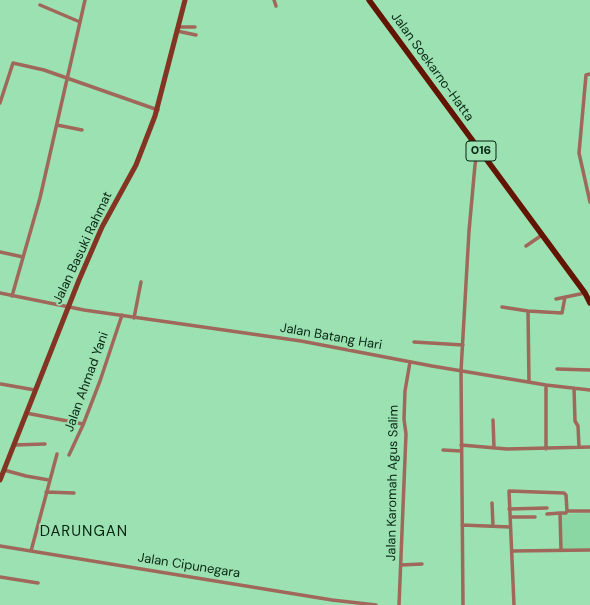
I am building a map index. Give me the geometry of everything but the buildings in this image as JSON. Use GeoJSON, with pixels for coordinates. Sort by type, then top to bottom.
{"type":"FeatureCollection","features":[{"type":"Feature","properties":{"kind":"main road","name":"Jalan Basuki Rahmat"},"geometry":{"type":"LineString","coordinates":[[0,480],[68,306],[102,227],[136,165],[158,110],[185,0]]}},
{"type":"Feature","properties":{"kind":"main road","name":"Jalan Soekarno-Hatta"},"geometry":{"type":"LineString","coordinates":[[369,0],[585,293],[590,303]]}},
{"type":"Feature","properties":{"kind":"street"},"geometry":{"type":"LineString","coordinates":[[12,296],[40,198],[85,0]]}},
{"type":"Feature","properties":{"kind":"street"},"geometry":{"type":"LineString","coordinates":[[274,0],[276,6]]}},
{"type":"Feature","properties":{"kind":"street"},"geometry":{"type":"LineString","coordinates":[[40,5],[80,22]]}},
{"type":"Feature","properties":{"kind":"street"},"geometry":{"type":"LineString","coordinates":[[178,29],[195,27]]}},
{"type":"Feature","properties":{"kind":"street"},"geometry":{"type":"LineString","coordinates":[[178,29],[196,35]]}},
{"type":"Feature","properties":{"kind":"street"},"geometry":{"type":"LineString","coordinates":[[0,103],[14,63],[44,70],[158,110]]}},
{"type":"Feature","properties":{"kind":"street"},"geometry":{"type":"LineString","coordinates":[[590,74],[587,74],[586,76],[580,153],[590,202]]}},
{"type":"Feature","properties":{"kind":"street"},"geometry":{"type":"LineString","coordinates":[[57,125],[82,130]]}},
{"type":"Feature","properties":{"kind":"street"},"geometry":{"type":"LineString","coordinates":[[463,605],[461,371],[469,231],[478,148]]}},
{"type":"Feature","properties":{"kind":"street"},"geometry":{"type":"LineString","coordinates":[[526,246],[542,235]]}},
{"type":"Feature","properties":{"kind":"street"},"geometry":{"type":"LineString","coordinates":[[0,252],[22,257]]}},
{"type":"Feature","properties":{"kind":"street"},"geometry":{"type":"LineString","coordinates":[[134,318],[141,282]]}},
{"type":"Feature","properties":{"kind":"street","name":"Jalan Batang Hari"},"geometry":{"type":"LineString","coordinates":[[0,293],[134,318],[301,341],[461,371],[546,385],[590,390]]}},
{"type":"Feature","properties":{"kind":"street"},"geometry":{"type":"LineString","coordinates":[[556,299],[585,293]]}},
{"type":"Feature","properties":{"kind":"street"},"geometry":{"type":"LineString","coordinates":[[502,307],[528,311],[562,313],[565,297]]}},
{"type":"Feature","properties":{"kind":"street"},"geometry":{"type":"LineString","coordinates":[[528,311],[529,382]]}},
{"type":"Feature","properties":{"kind":"street","name":"Jalan Ahmad Yani"},"geometry":{"type":"LineString","coordinates":[[69,455],[83,424],[102,374],[122,315]]}},
{"type":"Feature","properties":{"kind":"street"},"geometry":{"type":"LineString","coordinates":[[414,342],[462,345]]}},
{"type":"Feature","properties":{"kind":"street","name":"Jalan Karomah Agus Salim"},"geometry":{"type":"LineString","coordinates":[[399,605],[406,434],[404,412],[405,391],[410,362]]}},
{"type":"Feature","properties":{"kind":"street"},"geometry":{"type":"LineString","coordinates":[[557,369],[590,370]]}},
{"type":"Feature","properties":{"kind":"street"},"geometry":{"type":"LineString","coordinates":[[1,384],[35,390]]}},
{"type":"Feature","properties":{"kind":"street"},"geometry":{"type":"LineString","coordinates":[[546,385],[546,449]]}},
{"type":"Feature","properties":{"kind":"street"},"geometry":{"type":"LineString","coordinates":[[574,388],[574,421],[578,426],[579,447]]}},
{"type":"Feature","properties":{"kind":"street"},"geometry":{"type":"LineString","coordinates":[[26,413],[83,424]]}},
{"type":"Feature","properties":{"kind":"street"},"geometry":{"type":"LineString","coordinates":[[493,420],[494,448]]}},
{"type":"Feature","properties":{"kind":"street"},"geometry":{"type":"LineString","coordinates":[[14,445],[45,444]]}},
{"type":"Feature","properties":{"kind":"street"},"geometry":{"type":"LineString","coordinates":[[461,445],[507,449],[590,447]]}},
{"type":"Feature","properties":{"kind":"street"},"geometry":{"type":"LineString","coordinates":[[443,450],[461,451]]}},
{"type":"Feature","properties":{"kind":"street"},"geometry":{"type":"LineString","coordinates":[[31,551],[57,454]]}},
{"type":"Feature","properties":{"kind":"street"},"geometry":{"type":"LineString","coordinates":[[4,470],[49,480]]}},
{"type":"Feature","properties":{"kind":"street"},"geometry":{"type":"LineString","coordinates":[[514,605],[509,491],[565,494],[568,511]]}},
{"type":"Feature","properties":{"kind":"street"},"geometry":{"type":"LineString","coordinates":[[46,492],[74,493]]}},
{"type":"Feature","properties":{"kind":"street"},"geometry":{"type":"LineString","coordinates":[[492,503],[493,526]]}},
{"type":"Feature","properties":{"kind":"street"},"geometry":{"type":"LineString","coordinates":[[509,510],[546,508]]}},
{"type":"Feature","properties":{"kind":"street"},"geometry":{"type":"LineString","coordinates":[[547,514],[560,514],[568,511],[590,511]]}},
{"type":"Feature","properties":{"kind":"street"},"geometry":{"type":"LineString","coordinates":[[560,514],[562,550]]}},
{"type":"Feature","properties":{"kind":"street"},"geometry":{"type":"LineString","coordinates":[[510,517],[535,517]]}},
{"type":"Feature","properties":{"kind":"street"},"geometry":{"type":"LineString","coordinates":[[462,525],[510,527]]}},
{"type":"Feature","properties":{"kind":"street","name":"Jalan Cipunegara"},"geometry":{"type":"LineString","coordinates":[[0,546],[332,600],[376,605]]}},
{"type":"Feature","properties":{"kind":"street"},"geometry":{"type":"LineString","coordinates":[[512,551],[590,550]]}},
{"type":"Feature","properties":{"kind":"street"},"geometry":{"type":"LineString","coordinates":[[401,565],[422,564]]}},
{"type":"Feature","properties":{"kind":"street"},"geometry":{"type":"LineString","coordinates":[[0,577],[38,583]]}},
{"type":"Feature","properties":{"kind":"shaded area"},"geometry":{"type":"Polygon","coordinates":[[[590,513],[590,549],[562,549],[561,514],[590,513]]]}},
{"type":"Feature","properties":{"kind":"district","name":"DARUNGAN"},"geometry":{"type":"Point","coordinates":[84,532]}}]}
